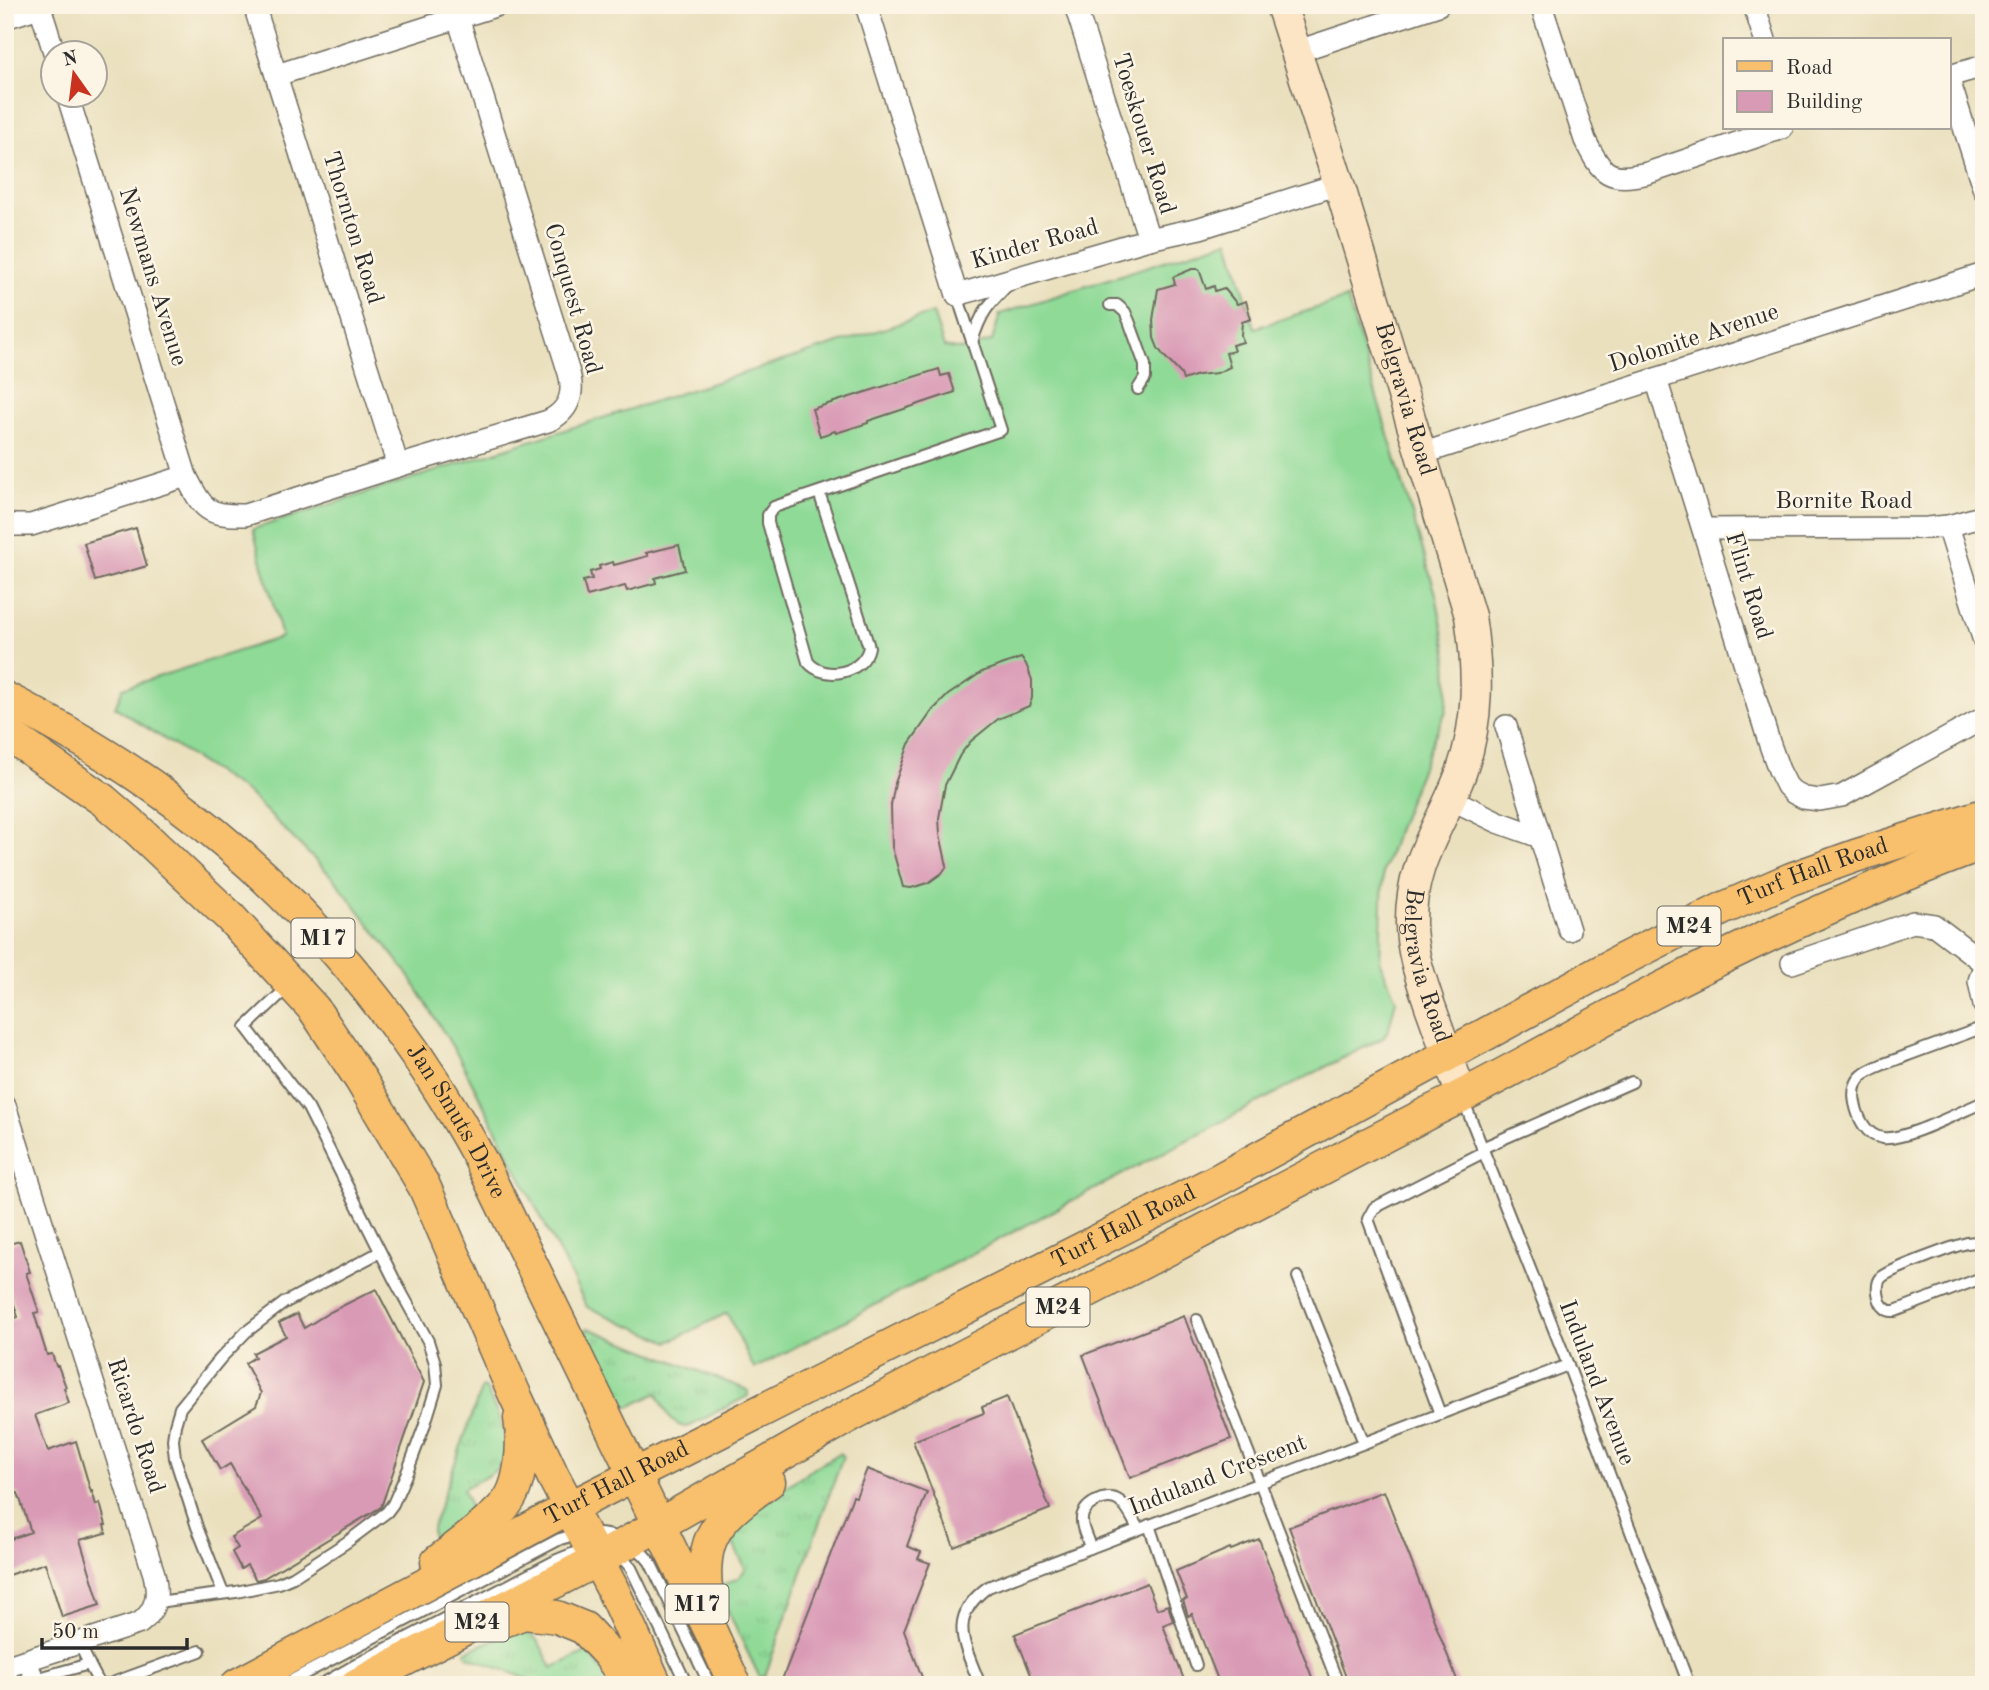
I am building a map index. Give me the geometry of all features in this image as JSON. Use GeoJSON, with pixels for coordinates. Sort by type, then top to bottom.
{"type":"FeatureCollection","features":[{"type":"Feature","properties":{"kind":"main road","name":"Jan Smuts Drive"},"geometry":{"type":"LineString","coordinates":[[5,698],[114,760],[209,829],[294,907],[365,986],[427,1070],[468,1137],[735,1685]]}},
{"type":"Feature","properties":{"kind":"main road","name":"M17"},"geometry":{"type":"LineString","coordinates":[[5,732],[92,792],[138,830],[229,916],[314,1009],[361,1080],[424,1186],[515,1395],[596,1541],[656,1685]]}},
{"type":"Feature","properties":{"kind":"main road","name":"Turf Hall Road"},"geometry":{"type":"LineString","coordinates":[[356,1685],[428,1648],[596,1541],[634,1476],[1220,1180],[1447,1054],[1724,908],[1791,879],[1855,856],[1984,815]]}},
{"type":"Feature","properties":{"kind":"main road","name":"Turf Hall Road"},"geometry":{"type":"LineString","coordinates":[[237,1685],[376,1611],[596,1541],[657,1525],[851,1415],[1462,1096],[1651,994],[1801,919],[1984,844]]}},
{"type":"Feature","properties":{"kind":"main road"},"geometry":{"type":"LineString","coordinates":[[376,1611],[506,1505],[519,1475],[523,1437],[515,1395]]}},
{"type":"Feature","properties":{"kind":"main road"},"geometry":{"type":"LineString","coordinates":[[712,1634],[705,1568],[707,1550],[717,1528],[735,1506],[813,1450],[851,1415]]}},
{"type":"Feature","properties":{"kind":"main road"},"geometry":{"type":"LineString","coordinates":[[428,1648],[524,1613],[557,1617],[584,1628],[609,1655],[629,1685]]}},
{"type":"Feature","properties":{"kind":"street","name":"Thornton Road"},"geometry":{"type":"LineString","coordinates":[[254,5],[398,466]]}},
{"type":"Feature","properties":{"kind":"street"},"geometry":{"type":"LineString","coordinates":[[277,75],[456,11],[498,5]]}},
{"type":"Feature","properties":{"kind":"street","name":"Kinder Road"},"geometry":{"type":"LineString","coordinates":[[866,5],[957,295],[1149,239],[1200,228],[1339,184]]}},
{"type":"Feature","properties":{"kind":"street","name":"Toeskouer Road"},"geometry":{"type":"LineString","coordinates":[[1075,5],[1149,239]]}},
{"type":"Feature","properties":{"kind":"street","name":"Belgravia Road"},"geometry":{"type":"LineString","coordinates":[[1281,5],[1339,184],[1470,616],[1477,677],[1472,730],[1451,799],[1419,867],[1411,921],[1412,946],[1419,971],[1462,1096]]}},
{"type":"Feature","properties":{"kind":"street"},"geometry":{"type":"LineString","coordinates":[[1295,52],[1438,5]]}},
{"type":"Feature","properties":{"kind":"street"},"geometry":{"type":"LineString","coordinates":[[1541,5],[1585,140],[1601,169],[1629,177],[1647,173],[1776,130]]}},
{"type":"Feature","properties":{"kind":"street"},"geometry":{"type":"LineString","coordinates":[[1754,5],[1764,38]]}},
{"type":"Feature","properties":{"kind":"street"},"geometry":{"type":"LineString","coordinates":[[5,18],[42,6],[50,38]]}},
{"type":"Feature","properties":{"kind":"street","name":"Conquest Road"},"geometry":{"type":"LineString","coordinates":[[186,476],[208,509],[226,516],[245,515],[548,421],[564,410],[571,395],[572,383],[456,11]]}},
{"type":"Feature","properties":{"kind":"street"},"geometry":{"type":"LineString","coordinates":[[1951,77],[1984,65]]}},
{"type":"Feature","properties":{"kind":"street"},"geometry":{"type":"LineString","coordinates":[[1951,84],[1984,190]]}},
{"type":"Feature","properties":{"kind":"street","name":"Newmans Avenue"},"geometry":{"type":"LineString","coordinates":[[71,108],[186,476]]}},
{"type":"Feature","properties":{"kind":"street","name":"Dolomite Avenue"},"geometry":{"type":"LineString","coordinates":[[1421,454],[1984,274]]}},
{"type":"Feature","properties":{"kind":"street","name":"Flint Road"},"geometry":{"type":"LineString","coordinates":[[1656,379],[1779,770],[1787,786],[1804,798],[1820,800],[1842,796],[1984,718]]}},
{"type":"Feature","properties":{"kind":"street"},"geometry":{"type":"LineString","coordinates":[[5,523],[13,526],[31,525],[186,476]]}},
{"type":"Feature","properties":{"kind":"street","name":"Bornite Road"},"geometry":{"type":"LineString","coordinates":[[1703,529],[1900,529],[1948,526],[1984,516]]}},
{"type":"Feature","properties":{"kind":"street"},"geometry":{"type":"LineString","coordinates":[[1948,526],[1984,641]]}},
{"type":"Feature","properties":{"kind":"street"},"geometry":{"type":"LineString","coordinates":[[1506,726],[1569,930]]}},
{"type":"Feature","properties":{"kind":"street"},"geometry":{"type":"LineString","coordinates":[[1451,799],[1498,822],[1540,837]]}},
{"type":"Feature","properties":{"kind":"street"},"geometry":{"type":"LineString","coordinates":[[1792,963],[1913,922],[1924,922],[1934,925],[1984,964],[1979,981],[1984,1005]]}},
{"type":"Feature","properties":{"kind":"street","name":"Ricardo Road"},"geometry":{"type":"LineString","coordinates":[[5,1106],[154,1574],[157,1602]]}},
{"type":"Feature","properties":{"kind":"street"},"geometry":{"type":"LineString","coordinates":[[16,1668],[139,1623],[157,1602]]}},
{"type":"Feature","properties":{"kind":"lane"},"geometry":{"type":"LineString","coordinates":[[972,342],[979,319],[987,306],[1016,277]]}},
{"type":"Feature","properties":{"kind":"lane"},"geometry":{"type":"LineString","coordinates":[[819,492],[869,647],[865,659],[855,667],[829,673],[814,669],[808,662],[768,523],[768,515],[774,507],[1001,430],[957,295]]}},
{"type":"Feature","properties":{"kind":"lane"},"geometry":{"type":"LineString","coordinates":[[1110,305],[1116,305],[1125,313],[1141,353],[1146,372],[1138,388]]}},
{"type":"Feature","properties":{"kind":"lane"},"geometry":{"type":"LineString","coordinates":[[157,1602],[279,1583],[347,1542],[387,1512],[393,1504],[425,1427],[437,1385],[437,1374],[428,1341],[308,1108],[246,1027],[292,984]]}},
{"type":"Feature","properties":{"kind":"lane"},"geometry":{"type":"LineString","coordinates":[[1984,1027],[1864,1074],[1858,1079],[1854,1089],[1857,1114],[1877,1137],[1883,1138],[1911,1133],[1984,1102]]}},
{"type":"Feature","properties":{"kind":"lane"},"geometry":{"type":"LineString","coordinates":[[1440,1414],[1368,1219],[1374,1208],[1483,1150],[1632,1082]]}},
{"type":"Feature","properties":{"kind":"lane","name":"Induland Avenue"},"geometry":{"type":"LineString","coordinates":[[1462,1096],[1568,1365],[1689,1685]]}},
{"type":"Feature","properties":{"kind":"lane"},"geometry":{"type":"LineString","coordinates":[[1984,1244],[1966,1243],[1895,1270],[1881,1277],[1878,1290],[1885,1308],[1895,1311],[1984,1277]]}},
{"type":"Feature","properties":{"kind":"lane"},"geometry":{"type":"LineString","coordinates":[[223,1593],[197,1527],[175,1458],[174,1432],[180,1408],[220,1359],[284,1303],[380,1252]]}},
{"type":"Feature","properties":{"kind":"lane"},"geometry":{"type":"LineString","coordinates":[[1298,1277],[1364,1443]]}},
{"type":"Feature","properties":{"kind":"lane"},"geometry":{"type":"LineString","coordinates":[[1197,1320],[1335,1676]]}},
{"type":"Feature","properties":{"kind":"lane","name":"Induland Crescent"},"geometry":{"type":"LineString","coordinates":[[980,1685],[964,1641],[962,1623],[967,1607],[988,1587],[1568,1365]]}},
{"type":"Feature","properties":{"kind":"lane"},"geometry":{"type":"LineString","coordinates":[[1090,1548],[1082,1516],[1089,1506],[1104,1498],[1115,1498],[1143,1527],[1196,1665]]}},
{"type":"Feature","properties":{"kind":"lane"},"geometry":{"type":"LineString","coordinates":[[283,1685],[560,1539],[596,1541],[643,1554],[650,1562],[709,1685]]}},
{"type":"Feature","properties":{"kind":"lane"},"geometry":{"type":"LineString","coordinates":[[320,1685],[596,1541]]}},
{"type":"Feature","properties":{"kind":"lane"},"geometry":{"type":"LineString","coordinates":[[596,1541],[631,1568],[687,1685]]}},
{"type":"Feature","properties":{"kind":"lane"},"geometry":{"type":"LineString","coordinates":[[79,1643],[100,1685]]}},
{"type":"Feature","properties":{"kind":"lane"},"geometry":{"type":"LineString","coordinates":[[107,1685],[200,1651]]}},
{"type":"Feature","properties":{"kind":"lane"},"geometry":{"type":"LineString","coordinates":[[16,1668],[33,1683],[89,1664]]}},
{"type":"Feature","properties":{"kind":"green space"},"geometry":{"type":"Polygon","coordinates":[[[1229,240],[1255,328],[1347,298],[1436,594],[1447,651],[1446,711],[1383,872],[1380,962],[1396,999],[1389,1028],[1383,1038],[754,1369],[727,1313],[669,1342],[587,1307],[460,1059],[408,974],[335,880],[249,794],[115,707],[123,688],[282,637],[253,529],[933,313],[944,347],[964,350],[992,341],[1000,314],[1229,240]]]}},
{"type":"Feature","properties":{"kind":"green space"},"geometry":{"type":"Polygon","coordinates":[[[588,1328],[745,1389],[748,1396],[688,1427],[672,1420],[657,1393],[626,1406],[620,1401],[587,1335],[588,1328]]]}},
{"type":"Feature","properties":{"kind":"green space"},"geometry":{"type":"Polygon","coordinates":[[[482,1387],[486,1389],[504,1432],[505,1454],[501,1464],[493,1472],[463,1489],[471,1516],[435,1538],[432,1528],[482,1387]]]}},
{"type":"Feature","properties":{"kind":"green space"},"geometry":{"type":"Polygon","coordinates":[[[840,1453],[843,1456],[765,1676],[760,1678],[723,1601],[721,1586],[738,1578],[745,1570],[733,1535],[738,1526],[763,1503],[840,1453]]]}},
{"type":"Feature","properties":{"kind":"green space"},"geometry":{"type":"Polygon","coordinates":[[[519,1629],[536,1639],[552,1668],[588,1651],[611,1685],[544,1685],[469,1657],[465,1652],[519,1629]]]}},
{"type":"Feature","properties":{"kind":"building"},"geometry":{"type":"Polygon","coordinates":[[[1199,269],[1206,289],[1214,286],[1215,291],[1224,288],[1237,304],[1246,301],[1251,319],[1242,322],[1243,342],[1232,345],[1234,351],[1226,353],[1230,367],[1217,373],[1183,380],[1181,374],[1158,348],[1154,338],[1153,320],[1158,289],[1175,284],[1173,277],[1199,269]]]}},
{"type":"Feature","properties":{"kind":"building"},"geometry":{"type":"Polygon","coordinates":[[[939,369],[941,376],[949,374],[955,392],[868,423],[820,436],[812,409],[939,369]]]}},
{"type":"Feature","properties":{"kind":"building"},"geometry":{"type":"Polygon","coordinates":[[[136,528],[147,566],[95,581],[84,543],[136,528]]]}},
{"type":"Feature","properties":{"kind":"building"},"geometry":{"type":"Polygon","coordinates":[[[679,545],[685,570],[655,578],[656,583],[627,591],[625,586],[587,596],[583,581],[592,579],[590,572],[600,569],[599,566],[613,562],[614,565],[679,545]]]}},
{"type":"Feature","properties":{"kind":"building"},"geometry":{"type":"Polygon","coordinates":[[[1021,658],[1032,680],[1029,706],[998,719],[971,741],[960,755],[945,785],[939,818],[947,866],[928,883],[911,888],[903,887],[892,847],[891,805],[895,783],[909,744],[933,710],[948,695],[982,672],[1021,658]]]}},
{"type":"Feature","properties":{"kind":"building"},"geometry":{"type":"Polygon","coordinates":[[[20,1241],[30,1272],[26,1273],[39,1312],[34,1313],[47,1355],[52,1354],[58,1366],[69,1403],[35,1415],[48,1451],[76,1441],[91,1492],[96,1505],[100,1503],[106,1525],[106,1533],[80,1540],[100,1605],[62,1617],[45,1563],[5,1576],[5,1541],[31,1532],[18,1493],[5,1497],[5,1322],[18,1317],[5,1276],[5,1245],[20,1241]]]}},
{"type":"Feature","properties":{"kind":"building"},"geometry":{"type":"Polygon","coordinates":[[[376,1289],[424,1382],[381,1507],[264,1578],[256,1580],[247,1565],[241,1569],[232,1552],[238,1548],[231,1537],[262,1519],[230,1464],[220,1470],[202,1439],[256,1406],[261,1393],[245,1363],[255,1357],[253,1353],[286,1336],[279,1323],[297,1314],[304,1328],[376,1289]]]}},
{"type":"Feature","properties":{"kind":"building"},"geometry":{"type":"Polygon","coordinates":[[[1184,1316],[1231,1439],[1130,1478],[1083,1355],[1184,1316]]]}},
{"type":"Feature","properties":{"kind":"building"},"geometry":{"type":"Polygon","coordinates":[[[1007,1397],[1050,1509],[954,1547],[913,1441],[984,1413],[982,1407],[1007,1397]]]}},
{"type":"Feature","properties":{"kind":"building"},"geometry":{"type":"Polygon","coordinates":[[[867,1469],[927,1492],[907,1546],[921,1552],[918,1559],[930,1563],[904,1630],[925,1685],[780,1685],[853,1496],[856,1497],[867,1469]]]}},
{"type":"Feature","properties":{"kind":"building"},"geometry":{"type":"Polygon","coordinates":[[[1384,1491],[1459,1685],[1349,1685],[1289,1527],[1384,1491]]]}},
{"type":"Feature","properties":{"kind":"building"},"geometry":{"type":"Polygon","coordinates":[[[1259,1539],[1315,1685],[1220,1685],[1192,1614],[1188,1616],[1183,1600],[1187,1599],[1176,1571],[1259,1539]]]}},
{"type":"Feature","properties":{"kind":"building"},"geometry":{"type":"Polygon","coordinates":[[[1147,1583],[1157,1609],[1168,1605],[1173,1621],[1163,1625],[1186,1685],[1035,1685],[1015,1634],[1147,1583]]]}}]}
